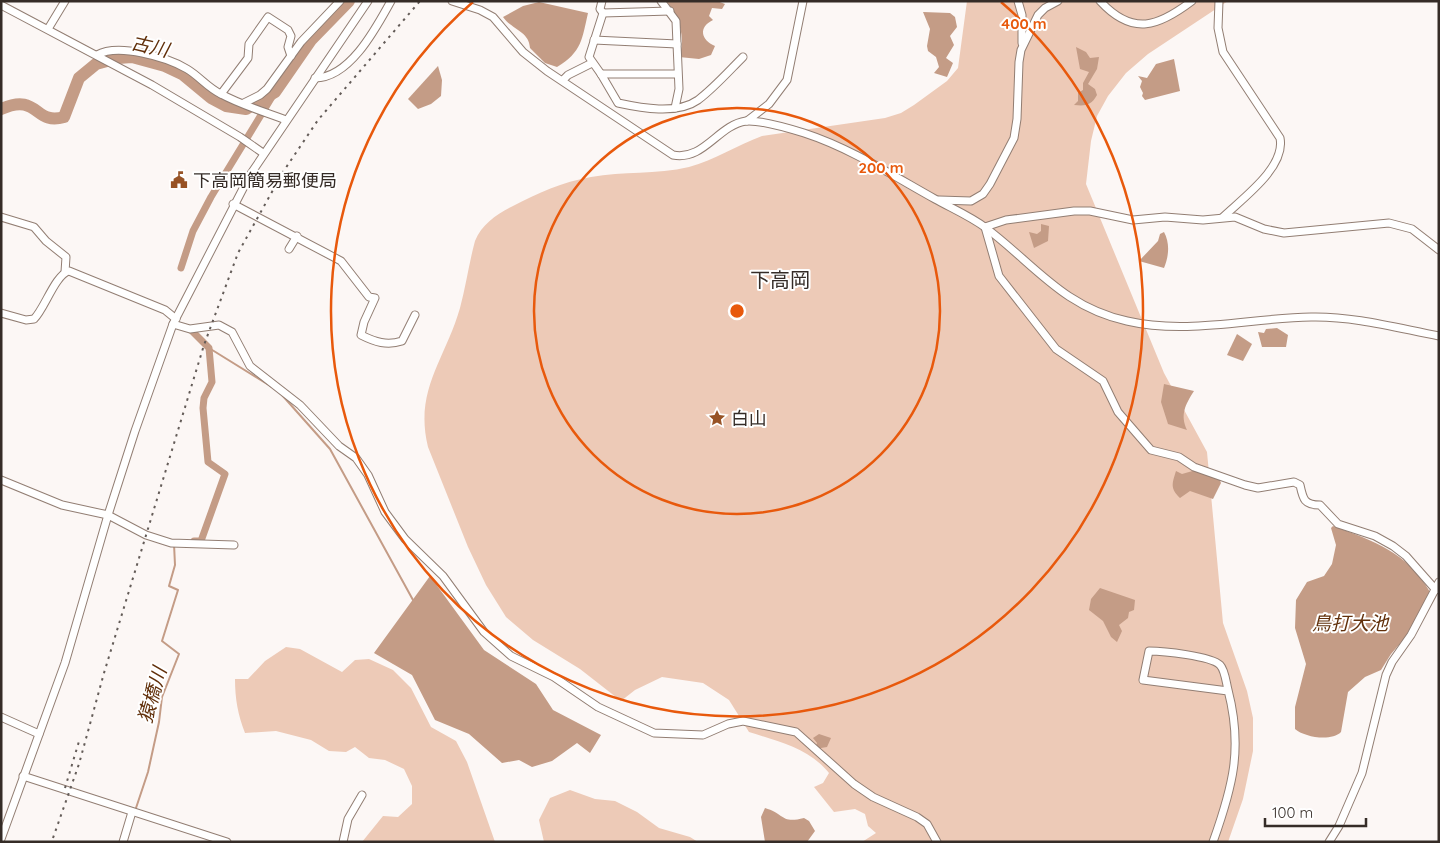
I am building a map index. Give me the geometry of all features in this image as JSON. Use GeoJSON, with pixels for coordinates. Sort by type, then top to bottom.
{"type":"FeatureCollection","features":[{"type":"Feature","properties":{"kind":"street"},"geometry":{"type":"LineString","coordinates":[[48,29],[65,1]]}},
{"type":"Feature","properties":{"kind":"street"},"geometry":{"type":"LineString","coordinates":[[245,103],[267,89],[291,56],[340,1]]}},
{"type":"Feature","properties":{"kind":"street"},"geometry":{"type":"LineString","coordinates":[[1,839],[80,617],[108,515],[135,431],[175,322],[233,204],[263,154],[368,1]]}},
{"type":"Feature","properties":{"kind":"street"},"geometry":{"type":"LineString","coordinates":[[315,78],[325,78],[358,53],[391,1]]}},
{"type":"Feature","properties":{"kind":"street"},"geometry":{"type":"LineString","coordinates":[[452,1],[480,10],[494,17],[523,52],[546,71],[563,80],[673,155],[683,157],[692,155],[731,127],[747,121],[769,104],[788,80],[803,1]]}},
{"type":"Feature","properties":{"kind":"street"},"geometry":{"type":"LineString","coordinates":[[602,1],[600,9],[603,13],[589,57],[618,102],[651,108],[674,108],[697,101],[743,57]]}},
{"type":"Feature","properties":{"kind":"street"},"geometry":{"type":"LineString","coordinates":[[661,1],[676,21],[679,89],[674,108]]}},
{"type":"Feature","properties":{"kind":"street"},"geometry":{"type":"LineString","coordinates":[[1018,1],[1023,24],[1022,50]]}},
{"type":"Feature","properties":{"kind":"street"},"geometry":{"type":"LineString","coordinates":[[938,200],[971,201],[983,194],[990,184],[1014,138],[1017,119],[1018,62],[1022,50],[1038,15],[1045,8],[1058,1]]}},
{"type":"Feature","properties":{"kind":"street"},"geometry":{"type":"LineString","coordinates":[[1100,1],[1130,22],[1145,25],[1161,22],[1192,1]]}},
{"type":"Feature","properties":{"kind":"street"},"geometry":{"type":"LineString","coordinates":[[1219,1],[1218,28],[1223,52],[1280,138],[1282,146],[1278,158],[1264,178],[1224,217]]}},
{"type":"Feature","properties":{"kind":"street"},"geometry":{"type":"LineString","coordinates":[[1,6],[99,56],[240,137],[263,154]]}},
{"type":"Feature","properties":{"kind":"street"},"geometry":{"type":"LineString","coordinates":[[603,13],[670,11]]}},
{"type":"Feature","properties":{"kind":"street"},"geometry":{"type":"LineString","coordinates":[[221,94],[248,58],[249,44],[268,17],[288,30],[291,36],[288,47],[291,56]]}},
{"type":"Feature","properties":{"kind":"street"},"geometry":{"type":"LineString","coordinates":[[594,40],[677,44]]}},
{"type":"Feature","properties":{"kind":"street"},"geometry":{"type":"LineString","coordinates":[[99,56],[104,51],[114,50],[134,52],[164,59],[186,69],[221,94],[286,120]]}},
{"type":"Feature","properties":{"kind":"street"},"geometry":{"type":"LineString","coordinates":[[563,80],[568,75],[592,64]]}},
{"type":"Feature","properties":{"kind":"street"},"geometry":{"type":"LineString","coordinates":[[601,74],[677,74]]}},
{"type":"Feature","properties":{"kind":"street"},"geometry":{"type":"LineString","coordinates":[[747,121],[802,132],[865,159],[984,227],[1058,291],[1098,312],[1126,321],[1147,325],[1182,326],[1326,317],[1439,336]]}},
{"type":"Feature","properties":{"kind":"street"},"geometry":{"type":"LineString","coordinates":[[233,204],[297,236],[340,261],[369,297],[375,298],[364,322],[361,335],[392,344],[402,341],[415,315]]}},
{"type":"Feature","properties":{"kind":"street"},"geometry":{"type":"LineString","coordinates":[[984,227],[1022,218],[1074,211],[1090,211],[1133,220],[1165,216],[1203,220],[1235,217],[1264,229],[1284,233],[1375,223],[1394,224],[1412,230],[1439,250]]}},
{"type":"Feature","properties":{"kind":"street"},"geometry":{"type":"LineString","coordinates":[[1,217],[34,227],[46,241],[66,257],[65,272],[34,319],[26,320],[1,313]]}},
{"type":"Feature","properties":{"kind":"street"},"geometry":{"type":"LineString","coordinates":[[984,227],[999,276],[1056,349],[1102,381],[1118,412],[1150,450],[1179,457],[1194,466],[1258,488],[1294,482],[1300,485],[1304,501],[1308,505],[1320,505],[1338,524],[1375,536],[1393,546],[1412,562],[1436,590]]}},
{"type":"Feature","properties":{"kind":"street"},"geometry":{"type":"LineString","coordinates":[[289,250],[297,236]]}},
{"type":"Feature","properties":{"kind":"street"},"geometry":{"type":"LineString","coordinates":[[65,272],[77,273],[165,310],[175,322],[190,329],[219,325],[232,332],[250,366],[300,405],[339,446],[356,458],[368,475],[385,512],[404,539],[443,576],[484,632],[511,656],[554,677],[598,707],[654,733],[703,735],[728,724],[743,721],[796,732],[854,784],[873,797],[917,817],[927,824],[937,842]]}},
{"type":"Feature","properties":{"kind":"street"},"geometry":{"type":"LineString","coordinates":[[1,480],[62,505],[108,515],[146,535],[173,543],[234,545]]}},
{"type":"Feature","properties":{"kind":"street"},"geometry":{"type":"LineString","coordinates":[[1329,842],[1339,826],[1362,773],[1386,674],[1411,635],[1439,582]]}},
{"type":"Feature","properties":{"kind":"street"},"geometry":{"type":"LineString","coordinates":[[1213,842],[1231,787],[1236,728],[1228,691],[1222,668],[1218,663],[1181,653],[1149,651],[1143,680],[1214,691],[1228,691]]}},
{"type":"Feature","properties":{"kind":"street"},"geometry":{"type":"LineString","coordinates":[[1,717],[39,734]]}},
{"type":"Feature","properties":{"kind":"street"},"geometry":{"type":"LineString","coordinates":[[23,776],[227,842]]}},
{"type":"Feature","properties":{"kind":"street"},"geometry":{"type":"LineString","coordinates":[[343,842],[348,819],[362,795]]}},
{"type":"Feature","properties":{"kind":"street"},"geometry":{"type":"LineString","coordinates":[[123,842],[134,812]]}},
{"type":"Feature","properties":{"kind":"shaded area"},"geometry":{"type":"Polygon","coordinates":[[[967,1],[1228,1],[1148,54],[1126,73],[1108,96],[1097,116],[1091,141],[1086,184],[1164,373],[1207,452],[1223,623],[1247,691],[1253,718],[1253,751],[1243,799],[1228,842],[862,842],[876,833],[868,826],[865,814],[855,809],[834,812],[814,787],[823,783],[829,773],[821,764],[792,746],[749,732],[729,700],[703,683],[662,677],[635,690],[621,701],[580,669],[533,640],[506,617],[486,585],[468,547],[428,447],[425,409],[428,392],[460,308],[475,241],[482,229],[491,220],[507,209],[550,188],[570,182],[603,175],[664,171],[689,167],[762,136],[885,118],[901,113],[947,81],[958,68],[967,1]]]}},
{"type":"Feature","properties":{"kind":"shaded area"},"geometry":{"type":"Polygon","coordinates":[[[286,647],[300,649],[342,672],[355,660],[369,659],[393,670],[411,688],[431,727],[456,741],[467,762],[495,842],[362,842],[383,816],[398,817],[412,804],[412,786],[404,769],[385,760],[369,758],[355,747],[346,752],[329,751],[311,740],[276,731],[245,733],[237,707],[235,679],[248,679],[265,661],[286,647]]]}},
{"type":"Feature","properties":{"kind":"shaded area"},"geometry":{"type":"Polygon","coordinates":[[[570,790],[595,799],[615,801],[637,812],[659,828],[690,837],[698,842],[544,842],[539,820],[550,798],[570,790]]]}},
{"type":"Feature","properties":{"kind":"water"},"geometry":{"type":"Polygon","coordinates":[[[666,1],[717,1],[725,4],[722,9],[712,8],[709,16],[713,20],[703,30],[704,37],[715,46],[711,55],[699,59],[679,57],[682,35],[674,13],[666,1]]]}},
{"type":"Feature","properties":{"kind":"water"},"geometry":{"type":"Polygon","coordinates":[[[539,2],[588,13],[580,44],[572,56],[557,67],[545,63],[530,48],[527,38],[503,17],[523,6],[539,2]]]}},
{"type":"Feature","properties":{"kind":"water"},"geometry":{"type":"Polygon","coordinates":[[[923,12],[950,13],[955,17],[957,27],[950,36],[954,45],[946,58],[953,63],[947,77],[934,73],[939,67],[936,57],[928,51],[930,29],[923,12]]]}},
{"type":"Feature","properties":{"kind":"water"},"geometry":{"type":"Polygon","coordinates":[[[1076,47],[1086,52],[1090,58],[1099,57],[1097,69],[1088,84],[1095,89],[1097,95],[1090,103],[1085,105],[1074,105],[1078,101],[1078,93],[1083,90],[1083,83],[1089,72],[1080,69],[1076,47]]]}},
{"type":"Feature","properties":{"kind":"water"},"geometry":{"type":"Polygon","coordinates":[[[1174,59],[1180,91],[1145,100],[1140,87],[1142,81],[1138,76],[1147,78],[1156,64],[1174,59]]]}},
{"type":"Feature","properties":{"kind":"water"},"geometry":{"type":"Polygon","coordinates":[[[438,66],[442,80],[441,96],[431,104],[418,109],[408,99],[438,66]]]}},
{"type":"Feature","properties":{"kind":"water"},"geometry":{"type":"Polygon","coordinates":[[[1041,224],[1049,226],[1048,241],[1034,248],[1029,232],[1037,234],[1041,231],[1041,224]]]}},
{"type":"Feature","properties":{"kind":"water"},"geometry":{"type":"Polygon","coordinates":[[[1164,232],[1168,250],[1164,268],[1139,261],[1158,241],[1160,234],[1164,232]]]}},
{"type":"Feature","properties":{"kind":"water"},"geometry":{"type":"Polygon","coordinates":[[[1277,328],[1288,335],[1286,347],[1262,347],[1258,332],[1264,333],[1266,329],[1277,328]]]}},
{"type":"Feature","properties":{"kind":"water"},"geometry":{"type":"Polygon","coordinates":[[[1237,334],[1252,344],[1243,361],[1227,355],[1237,334]]]}},
{"type":"Feature","properties":{"kind":"water"},"geometry":{"type":"Polygon","coordinates":[[[1164,384],[1194,391],[1184,410],[1187,430],[1168,424],[1161,402],[1164,384]]]}},
{"type":"Feature","properties":{"kind":"water"},"geometry":{"type":"Polygon","coordinates":[[[1196,470],[1219,478],[1221,483],[1213,499],[1190,491],[1180,498],[1173,488],[1176,471],[1182,474],[1196,470]]]}},
{"type":"Feature","properties":{"kind":"water","name":"鳥打大池"},"geometry":{"type":"Polygon","coordinates":[[[1333,526],[1376,543],[1400,557],[1421,578],[1430,592],[1409,633],[1391,654],[1381,670],[1365,677],[1348,692],[1341,732],[1324,738],[1311,736],[1295,729],[1295,707],[1306,664],[1295,628],[1296,600],[1307,582],[1324,576],[1332,564],[1336,545],[1331,528],[1333,526]]]}},
{"type":"Feature","properties":{"kind":"water"},"geometry":{"type":"Polygon","coordinates":[[[430,576],[484,650],[536,684],[553,710],[601,735],[590,753],[577,743],[552,761],[532,767],[519,760],[502,763],[469,734],[435,720],[412,675],[374,653],[430,576]]]}},
{"type":"Feature","properties":{"kind":"water"},"geometry":{"type":"Polygon","coordinates":[[[1100,588],[1135,600],[1134,610],[1129,612],[1128,618],[1119,625],[1122,631],[1117,642],[1111,637],[1103,621],[1089,610],[1091,599],[1100,588]]]}},
{"type":"Feature","properties":{"kind":"water"},"geometry":{"type":"Polygon","coordinates":[[[819,734],[831,738],[827,747],[815,749],[817,743],[813,738],[819,734]]]}},
{"type":"Feature","properties":{"kind":"water"},"geometry":{"type":"Polygon","coordinates":[[[765,808],[787,819],[797,820],[804,818],[809,821],[815,831],[807,842],[765,842],[761,817],[765,808]]]}},
{"type":"Feature","properties":{"kind":"waterway","name":"古川"},"geometry":{"type":"LineString","coordinates":[[1,109],[23,104],[30,106],[47,117],[54,119],[64,117],[79,78],[96,64],[118,58],[132,57],[165,66],[182,74],[211,98],[226,106],[246,109],[275,92],[311,40],[349,1]]}},
{"type":"Feature","properties":{"kind":"waterway"},"geometry":{"type":"LineString","coordinates":[[181,268],[193,231],[211,197],[275,92]]}},
{"type":"Feature","properties":{"kind":"waterway"},"geometry":{"type":"LineString","coordinates":[[192,331],[209,348],[212,382],[204,398],[203,408],[208,462],[225,474],[201,541],[194,541]]}},
{"type":"Feature","properties":{"kind":"waterway"},"geometry":{"type":"LineString","coordinates":[[209,348],[272,387]]}},
{"type":"Feature","properties":{"kind":"waterway"},"geometry":{"type":"LineString","coordinates":[[282,395],[330,449],[413,600]]}},
{"type":"Feature","properties":{"kind":"waterway","name":"猿橋川"},"geometry":{"type":"LineString","coordinates":[[135,811],[148,772],[159,722],[162,697],[179,654],[162,641],[178,590],[169,586],[175,565],[174,544]]}},
{"type":"Feature","properties":{"kind":"railway"},"geometry":{"type":"LineString","coordinates":[[53,838],[79,764],[104,673],[204,345],[238,253],[283,172],[318,120],[420,1]]}},
{"type":"Feature","properties":{"kind":"railway"},"geometry":{"type":"LineString","coordinates":[[65,788],[80,738]]}},
{"type":"Feature","properties":{"kind":"place","name":"下高岡簡易郵便局"},"geometry":{"type":"Point","coordinates":[179,180]}},
{"type":"Feature","properties":{"kind":"place","name":"白山"},"geometry":{"type":"Point","coordinates":[717,418]}},
{"type":"Feature","properties":{"kind":"district","name":"下高岡"},"geometry":{"type":"Point","coordinates":[780,279]}}]}
